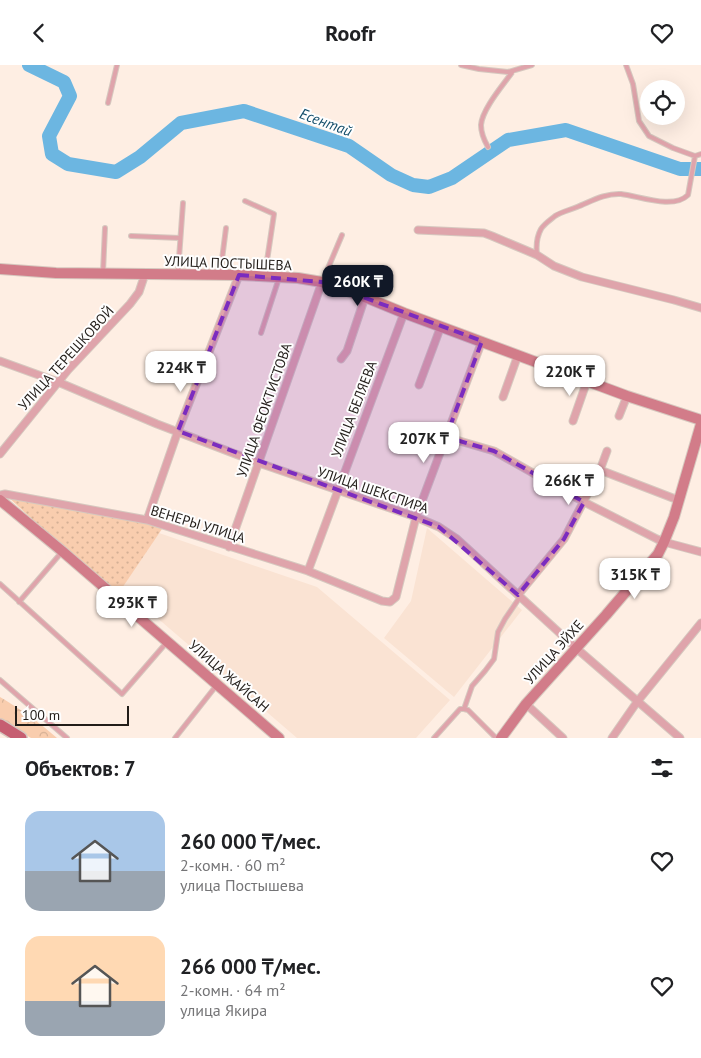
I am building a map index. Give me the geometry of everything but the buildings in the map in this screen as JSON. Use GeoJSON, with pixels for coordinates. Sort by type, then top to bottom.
{"type":"FeatureCollection","features":[{"type":"Feature","properties":{"kind":"main road"},"geometry":{"type":"LineString","coordinates":[[0,725],[21,738]]}},
{"type":"Feature","properties":{"kind":"street"},"geometry":{"type":"LineString","coordinates":[[418,230],[484,233],[537,255],[554,266],[582,277],[701,308]]}},
{"type":"Feature","properties":{"kind":"street","name":"УЛИЦА ПОСТЫШЕВА"},"geometry":{"type":"LineString","coordinates":[[0,269],[56,273],[265,276],[322,282],[701,422]]}},
{"type":"Feature","properties":{"kind":"street","name":"УЛИЦА ТЕРЕШКОВОЙ"},"geometry":{"type":"LineString","coordinates":[[0,454],[68,370],[130,305],[139,292],[145,275]]}},
{"type":"Feature","properties":{"kind":"street"},"geometry":{"type":"LineString","coordinates":[[147,520],[178,431],[239,275]]}},
{"type":"Feature","properties":{"kind":"street","name":"УЛИЦА ФЕОКТИСТОВА"},"geometry":{"type":"LineString","coordinates":[[229,547],[322,282]]}},
{"type":"Feature","properties":{"kind":"street"},"geometry":{"type":"LineString","coordinates":[[341,359],[347,351],[365,297]]}},
{"type":"Feature","properties":{"kind":"street","name":"УЛИЦА БЕЛЯЕВА"},"geometry":{"type":"LineString","coordinates":[[308,571],[404,313]]}},
{"type":"Feature","properties":{"kind":"street"},"geometry":{"type":"LineString","coordinates":[[419,385],[441,326]]}},
{"type":"Feature","properties":{"kind":"street"},"geometry":{"type":"LineString","coordinates":[[416,517],[482,341]]}},
{"type":"Feature","properties":{"kind":"street"},"geometry":{"type":"LineString","coordinates":[[503,397],[518,355]]}},
{"type":"Feature","properties":{"kind":"street","name":"УЛИЦА ШЕКСПИРА"},"geometry":{"type":"LineString","coordinates":[[0,361],[58,382],[157,424],[259,463],[416,517],[439,527],[457,539],[576,648],[680,738]]}},
{"type":"Feature","properties":{"kind":"street"},"geometry":{"type":"LineString","coordinates":[[573,421],[587,381]]}},
{"type":"Feature","properties":{"kind":"street"},"geometry":{"type":"LineString","coordinates":[[619,416],[627,396]]}},
{"type":"Feature","properties":{"kind":"street","name":"УЛИЦА ЭЙХЕ"},"geometry":{"type":"LineString","coordinates":[[501,738],[526,704],[658,554],[674,517],[701,422]]}},
{"type":"Feature","properties":{"kind":"street"},"geometry":{"type":"LineString","coordinates":[[446,437],[494,451],[584,502],[664,542],[701,552]]}},
{"type":"Feature","properties":{"kind":"street"},"geometry":{"type":"LineString","coordinates":[[519,596],[564,539],[600,470],[607,451]]}},
{"type":"Feature","properties":{"kind":"street"},"geometry":{"type":"LineString","coordinates":[[600,470],[678,500]]}},
{"type":"Feature","properties":{"kind":"street","name":"ВЕНЕРЫ УЛИЦА"},"geometry":{"type":"LineString","coordinates":[[0,495],[5,494],[147,520],[308,571],[382,601],[390,602],[396,597],[416,517]]}},
{"type":"Feature","properties":{"kind":"street","name":"УЛИЦА ЖАЙСАН"},"geometry":{"type":"LineString","coordinates":[[0,500],[279,738]]}},
{"type":"Feature","properties":{"kind":"street"},"geometry":{"type":"LineString","coordinates":[[612,738],[701,623]]}},
{"type":"Feature","properties":{"kind":"street"},"geometry":{"type":"LineString","coordinates":[[526,704],[563,738]]}},
{"type":"Feature","properties":{"kind":"lane"},"geometry":{"type":"LineString","coordinates":[[108,103],[117,65]]}},
{"type":"Feature","properties":{"kind":"lane"},"geometry":{"type":"LineString","coordinates":[[461,65],[508,72],[532,65]]}},
{"type":"Feature","properties":{"kind":"lane"},"geometry":{"type":"LineString","coordinates":[[626,65],[633,84],[639,121],[649,136],[695,157],[701,154]]}},
{"type":"Feature","properties":{"kind":"lane"},"geometry":{"type":"LineString","coordinates":[[488,147],[482,137],[481,124],[488,106],[513,71]]}},
{"type":"Feature","properties":{"kind":"lane"},"geometry":{"type":"LineString","coordinates":[[537,255],[537,238],[542,227],[557,215],[605,196],[619,194],[674,202],[683,200],[688,195],[695,157]]}},
{"type":"Feature","properties":{"kind":"lane"},"geometry":{"type":"LineString","coordinates":[[245,201],[274,214],[265,276]]}},
{"type":"Feature","properties":{"kind":"lane"},"geometry":{"type":"LineString","coordinates":[[178,275],[183,203]]}},
{"type":"Feature","properties":{"kind":"lane"},"geometry":{"type":"LineString","coordinates":[[103,274],[105,228]]}},
{"type":"Feature","properties":{"kind":"lane"},"geometry":{"type":"LineString","coordinates":[[220,275],[226,228]]}},
{"type":"Feature","properties":{"kind":"lane"},"geometry":{"type":"LineString","coordinates":[[322,282],[342,235]]}},
{"type":"Feature","properties":{"kind":"lane"},"geometry":{"type":"LineString","coordinates":[[131,236],[180,238]]}},
{"type":"Feature","properties":{"kind":"lane"},"geometry":{"type":"LineString","coordinates":[[262,333],[279,278]]}},
{"type":"Feature","properties":{"kind":"lane"},"geometry":{"type":"LineString","coordinates":[[19,602],[62,551]]}},
{"type":"Feature","properties":{"kind":"lane"},"geometry":{"type":"LineString","coordinates":[[0,584],[122,694],[167,641]]}},
{"type":"Feature","properties":{"kind":"lane"},"geometry":{"type":"LineString","coordinates":[[464,709],[472,686],[494,659],[498,632],[519,596]]}},
{"type":"Feature","properties":{"kind":"lane"},"geometry":{"type":"LineString","coordinates":[[0,680],[67,738]]}},
{"type":"Feature","properties":{"kind":"lane"},"geometry":{"type":"LineString","coordinates":[[175,738],[218,685]]}},
{"type":"Feature","properties":{"kind":"lane"},"geometry":{"type":"LineString","coordinates":[[434,738],[460,709],[468,710],[496,738]]}},
{"type":"Feature","properties":{"kind":"highlighted area"},"geometry":{"type":"Polygon","coordinates":[[[239,275],[322,282],[482,341],[446,437],[494,451],[584,502],[564,539],[518,595],[439,527],[178,431],[239,275]]]}},
{"type":"Feature","properties":{"kind":"shaded area"},"geometry":{"type":"Polygon","coordinates":[[[427,528],[522,610],[454,697],[384,638],[411,601],[427,528]]]}},
{"type":"Feature","properties":{"kind":"shaded area"},"geometry":{"type":"Polygon","coordinates":[[[159,533],[317,587],[450,700],[416,738],[297,738],[120,586],[159,533]]]}},
{"type":"Feature","properties":{"kind":"green space"},"geometry":{"type":"Polygon","coordinates":[[[5,494],[164,526],[116,597],[5,494]]]}},
{"type":"Feature","properties":{"kind":"green space"},"geometry":{"type":"Polygon","coordinates":[[[0,697],[29,716],[57,738],[31,738],[0,719],[0,697]]]}},
{"type":"Feature","properties":{"kind":"waterway","name":"Есентай"},"geometry":{"type":"LineString","coordinates":[[29,65],[64,82],[70,96],[49,136],[52,154],[68,164],[116,172],[140,157],[181,123],[244,111],[349,146],[391,175],[413,185],[429,187],[452,178],[508,140],[566,130],[680,169],[701,169]]}}]}
